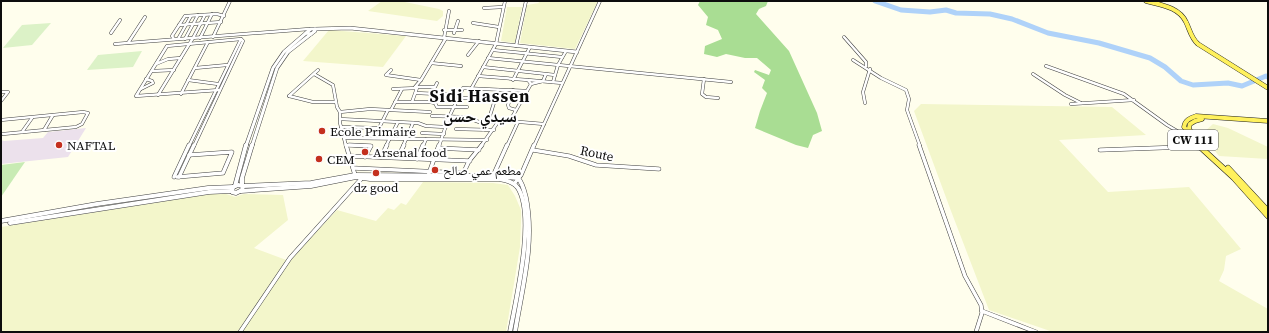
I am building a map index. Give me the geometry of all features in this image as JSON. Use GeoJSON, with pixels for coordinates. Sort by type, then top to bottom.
{"type":"FeatureCollection","features":[{"type":"Feature","properties":{"kind":"main road"},"geometry":{"type":"LineString","coordinates":[[1146,1],[1169,7],[1181,13]]}},
{"type":"Feature","properties":{"kind":"main road"},"geometry":{"type":"LineString","coordinates":[[1150,1],[1172,8],[1181,13],[1186,21],[1189,34],[1194,41],[1267,86]]}},
{"type":"Feature","properties":{"kind":"main road","name":"CW 111"},"geometry":{"type":"LineString","coordinates":[[1268,122],[1196,116],[1185,122],[1185,130],[1194,142],[1234,178],[1268,216]]}},
{"type":"Feature","properties":{"kind":"main road","name":"CW 111"},"geometry":{"type":"LineString","coordinates":[[1268,122],[1201,119],[1193,120],[1189,127],[1193,137],[1233,173],[1268,211]]}},
{"type":"Feature","properties":{"kind":"street"},"geometry":{"type":"LineString","coordinates":[[212,37],[224,16],[230,1]]}},
{"type":"Feature","properties":{"kind":"street"},"geometry":{"type":"LineString","coordinates":[[471,88],[496,44],[505,1]]}},
{"type":"Feature","properties":{"kind":"street"},"geometry":{"type":"LineString","coordinates":[[516,46],[526,1]]}},
{"type":"Feature","properties":{"kind":"street"},"geometry":{"type":"LineString","coordinates":[[514,184],[519,179],[533,150],[569,67],[600,1]]}},
{"type":"Feature","properties":{"kind":"street"},"geometry":{"type":"LineString","coordinates":[[484,8],[503,7]]}},
{"type":"Feature","properties":{"kind":"street"},"geometry":{"type":"LineString","coordinates":[[437,83],[435,87],[415,87],[421,80],[445,38],[444,30],[448,20],[449,11]]}},
{"type":"Feature","properties":{"kind":"street"},"geometry":{"type":"LineString","coordinates":[[200,38],[212,14]]}},
{"type":"Feature","properties":{"kind":"street"},"geometry":{"type":"LineString","coordinates":[[174,39],[172,36],[185,16],[217,14],[224,16]]}},
{"type":"Feature","properties":{"kind":"street"},"geometry":{"type":"LineString","coordinates":[[184,39],[198,15]]}},
{"type":"Feature","properties":{"kind":"street"},"geometry":{"type":"LineString","coordinates":[[158,95],[193,38],[205,15]]}},
{"type":"Feature","properties":{"kind":"street"},"geometry":{"type":"LineString","coordinates":[[178,39],[191,16]]}},
{"type":"Feature","properties":{"kind":"street"},"geometry":{"type":"LineString","coordinates":[[128,43],[145,17]]}},
{"type":"Feature","properties":{"kind":"street"},"geometry":{"type":"LineString","coordinates":[[111,33],[120,20]]}},
{"type":"Feature","properties":{"kind":"street"},"geometry":{"type":"LineString","coordinates":[[454,31],[458,20]]}},
{"type":"Feature","properties":{"kind":"street"},"geometry":{"type":"LineString","coordinates":[[179,25],[221,22]]}},
{"type":"Feature","properties":{"kind":"street"},"geometry":{"type":"LineString","coordinates":[[473,23],[499,27]]}},
{"type":"Feature","properties":{"kind":"street"},"geometry":{"type":"LineString","coordinates":[[296,30],[306,33],[328,28],[350,28],[577,52]]}},
{"type":"Feature","properties":{"kind":"street"},"geometry":{"type":"LineString","coordinates":[[115,44],[309,29],[314,32]]}},
{"type":"Feature","properties":{"kind":"street"},"geometry":{"type":"LineString","coordinates":[[309,29],[284,52],[273,68],[244,151],[233,188],[235,193],[241,191],[311,186],[355,176],[362,178],[462,174],[514,177],[519,179],[530,211],[530,229],[516,332]]}},
{"type":"Feature","properties":{"kind":"street"},"geometry":{"type":"LineString","coordinates":[[444,30],[462,30]]}},
{"type":"Feature","properties":{"kind":"street"},"geometry":{"type":"LineString","coordinates":[[241,191],[243,189],[242,185],[250,153],[277,68],[288,52],[314,32]]}},
{"type":"Feature","properties":{"kind":"street"},"geometry":{"type":"LineString","coordinates":[[844,37],[866,62],[866,66]]}},
{"type":"Feature","properties":{"kind":"street"},"geometry":{"type":"LineString","coordinates":[[219,90],[137,97],[146,79],[168,46],[241,39]]}},
{"type":"Feature","properties":{"kind":"street"},"geometry":{"type":"LineString","coordinates":[[189,155],[232,152],[223,173],[174,177],[227,65],[241,39]]}},
{"type":"Feature","properties":{"kind":"street"},"geometry":{"type":"LineString","coordinates":[[179,177],[242,41],[241,39]]}},
{"type":"Feature","properties":{"kind":"street"},"geometry":{"type":"LineString","coordinates":[[468,54],[479,41]]}},
{"type":"Feature","properties":{"kind":"street"},"geometry":{"type":"LineString","coordinates":[[181,94],[208,42]]}},
{"type":"Feature","properties":{"kind":"street"},"geometry":{"type":"LineString","coordinates":[[513,80],[530,47]]}},
{"type":"Feature","properties":{"kind":"street"},"geometry":{"type":"LineString","coordinates":[[493,50],[562,57]]}},
{"type":"Feature","properties":{"kind":"street"},"geometry":{"type":"LineString","coordinates":[[553,82],[558,65],[566,51]]}},
{"type":"Feature","properties":{"kind":"street"},"geometry":{"type":"LineString","coordinates":[[161,56],[168,59]]}},
{"type":"Feature","properties":{"kind":"street"},"geometry":{"type":"LineString","coordinates":[[156,64],[168,59],[181,58]]}},
{"type":"Feature","properties":{"kind":"street"},"geometry":{"type":"LineString","coordinates":[[488,58],[731,82]]}},
{"type":"Feature","properties":{"kind":"street"},"geometry":{"type":"LineString","coordinates":[[853,60],[866,66],[888,82],[903,87],[907,91],[910,98],[907,110],[909,117],[964,276],[981,305],[982,311],[976,332]]}},
{"type":"Feature","properties":{"kind":"street"},"geometry":{"type":"LineString","coordinates":[[431,63],[461,66]]}},
{"type":"Feature","properties":{"kind":"street"},"geometry":{"type":"LineString","coordinates":[[195,68],[227,65]]}},
{"type":"Feature","properties":{"kind":"street"},"geometry":{"type":"LineString","coordinates":[[1046,66],[1117,91],[1134,100],[1194,142]]}},
{"type":"Feature","properties":{"kind":"street"},"geometry":{"type":"LineString","coordinates":[[483,67],[555,75]]}},
{"type":"Feature","properties":{"kind":"street"},"geometry":{"type":"LineString","coordinates":[[865,103],[863,92],[870,69]]}},
{"type":"Feature","properties":{"kind":"street"},"geometry":{"type":"LineString","coordinates":[[151,71],[174,70]]}},
{"type":"Feature","properties":{"kind":"street"},"geometry":{"type":"LineString","coordinates":[[318,70],[288,96],[313,102],[336,102]]}},
{"type":"Feature","properties":{"kind":"street"},"geometry":{"type":"LineString","coordinates":[[391,70],[386,75],[421,80]]}},
{"type":"Feature","properties":{"kind":"street"},"geometry":{"type":"LineString","coordinates":[[314,74],[334,85],[336,102],[340,112],[341,127],[355,176]]}},
{"type":"Feature","properties":{"kind":"street"},"geometry":{"type":"LineString","coordinates":[[543,81],[546,74]]}},
{"type":"Feature","properties":{"kind":"street"},"geometry":{"type":"LineString","coordinates":[[1033,74],[1059,92],[1082,104]]}},
{"type":"Feature","properties":{"kind":"street"},"geometry":{"type":"LineString","coordinates":[[478,76],[562,83]]}},
{"type":"Feature","properties":{"kind":"street"},"geometry":{"type":"LineString","coordinates":[[140,89],[152,84],[152,81],[146,79]]}},
{"type":"Feature","properties":{"kind":"street"},"geometry":{"type":"LineString","coordinates":[[704,79],[703,95],[718,98]]}},
{"type":"Feature","properties":{"kind":"street"},"geometry":{"type":"LineString","coordinates":[[188,80],[201,80],[208,84],[218,84]]}},
{"type":"Feature","properties":{"kind":"street"},"geometry":{"type":"LineString","coordinates":[[528,80],[531,84]]}},
{"type":"Feature","properties":{"kind":"street"},"geometry":{"type":"LineString","coordinates":[[432,116],[466,117],[479,122],[505,121],[511,119],[531,84],[543,81]]}},
{"type":"Feature","properties":{"kind":"street"},"geometry":{"type":"LineString","coordinates":[[393,89],[417,88],[412,102]]}},
{"type":"Feature","properties":{"kind":"street"},"geometry":{"type":"LineString","coordinates":[[428,176],[449,117],[463,88],[526,91]]}},
{"type":"Feature","properties":{"kind":"street"},"geometry":{"type":"LineString","coordinates":[[374,138],[382,121],[402,89]]}},
{"type":"Feature","properties":{"kind":"street"},"geometry":{"type":"LineString","coordinates":[[488,122],[498,90]]}},
{"type":"Feature","properties":{"kind":"street"},"geometry":{"type":"LineString","coordinates":[[513,90],[508,105],[509,108],[516,110]]}},
{"type":"Feature","properties":{"kind":"street"},"geometry":{"type":"LineString","coordinates":[[1,92],[8,92],[1,102]]}},
{"type":"Feature","properties":{"kind":"street"},"geometry":{"type":"LineString","coordinates":[[416,93],[495,99]]}},
{"type":"Feature","properties":{"kind":"street"},"geometry":{"type":"LineString","coordinates":[[1071,104],[1134,100]]}},
{"type":"Feature","properties":{"kind":"street"},"geometry":{"type":"LineString","coordinates":[[395,102],[430,102],[435,103],[437,107],[467,107]]}},
{"type":"Feature","properties":{"kind":"street"},"geometry":{"type":"LineString","coordinates":[[340,112],[349,110],[430,112]]}},
{"type":"Feature","properties":{"kind":"street"},"geometry":{"type":"LineString","coordinates":[[1,120],[83,112],[88,113],[82,124],[78,126],[3,134]]}},
{"type":"Feature","properties":{"kind":"street"},"geometry":{"type":"LineString","coordinates":[[44,130],[53,115]]}},
{"type":"Feature","properties":{"kind":"street"},"geometry":{"type":"LineString","coordinates":[[22,132],[32,118]]}},
{"type":"Feature","properties":{"kind":"street"},"geometry":{"type":"LineString","coordinates":[[340,119],[413,123],[426,126],[446,127]]}},
{"type":"Feature","properties":{"kind":"street"},"geometry":{"type":"LineString","coordinates":[[505,121],[544,124]]}},
{"type":"Feature","properties":{"kind":"street"},"geometry":{"type":"LineString","coordinates":[[381,157],[398,122]]}},
{"type":"Feature","properties":{"kind":"street"},"geometry":{"type":"LineString","coordinates":[[462,174],[470,160],[487,140],[498,122]]}},
{"type":"Feature","properties":{"kind":"street"},"geometry":{"type":"LineString","coordinates":[[493,176],[518,122]]}},
{"type":"Feature","properties":{"kind":"street"},"geometry":{"type":"LineString","coordinates":[[401,151],[413,123]]}},
{"type":"Feature","properties":{"kind":"street"},"geometry":{"type":"LineString","coordinates":[[341,127],[379,128]]}},
{"type":"Feature","properties":{"kind":"street"},"geometry":{"type":"LineString","coordinates":[[456,129],[494,130]]}},
{"type":"Feature","properties":{"kind":"street"},"geometry":{"type":"LineString","coordinates":[[1177,131],[1185,130]]}},
{"type":"Feature","properties":{"kind":"street"},"geometry":{"type":"LineString","coordinates":[[422,134],[444,134]]}},
{"type":"Feature","properties":{"kind":"street"},"geometry":{"type":"LineString","coordinates":[[344,138],[487,140]]}},
{"type":"Feature","properties":{"kind":"street"},"geometry":{"type":"LineString","coordinates":[[417,159],[426,139]]}},
{"type":"Feature","properties":{"kind":"street"},"geometry":{"type":"LineString","coordinates":[[346,145],[371,146],[366,157]]}},
{"type":"Feature","properties":{"kind":"street"},"geometry":{"type":"LineString","coordinates":[[1100,150],[1184,147],[1200,148]]}},
{"type":"Feature","properties":{"kind":"street"},"geometry":{"type":"LineString","coordinates":[[438,148],[479,150]]}},
{"type":"Feature","properties":{"kind":"street","name":"Route"},"geometry":{"type":"LineString","coordinates":[[533,150],[569,156],[596,165],[659,169]]}},
{"type":"Feature","properties":{"kind":"street"},"geometry":{"type":"LineString","coordinates":[[349,156],[470,160]]}},
{"type":"Feature","properties":{"kind":"street"},"geometry":{"type":"LineString","coordinates":[[353,168],[428,176]]}},
{"type":"Feature","properties":{"kind":"street"},"geometry":{"type":"LineString","coordinates":[[1,223],[209,192],[242,185],[311,183],[355,176],[428,176],[499,179],[514,184],[520,191],[526,218],[526,229],[510,332]]}},
{"type":"Feature","properties":{"kind":"street"},"geometry":{"type":"LineString","coordinates":[[240,332],[290,258],[362,178]]}},
{"type":"Feature","properties":{"kind":"street"},"geometry":{"type":"LineString","coordinates":[[982,311],[1036,332]]}},
{"type":"Feature","properties":{"kind":"shaded area","name":"NAFTAL"},"geometry":{"type":"Polygon","coordinates":[[[86,128],[68,157],[1,164],[1,140],[43,138],[48,132],[86,128]]]}},
{"type":"Feature","properties":{"kind":"green space"},"geometry":{"type":"Polygon","coordinates":[[[382,1],[400,1],[439,9],[443,11],[443,16],[437,21],[368,11],[382,1]]]}},
{"type":"Feature","properties":{"kind":"green space"},"geometry":{"type":"Polygon","coordinates":[[[538,1],[598,1],[575,49],[520,43],[527,5],[539,3],[538,1]]]}},
{"type":"Feature","properties":{"kind":"green space"},"geometry":{"type":"Polygon","coordinates":[[[700,1],[768,1],[766,6],[759,9],[756,14],[789,51],[817,113],[822,131],[813,135],[808,148],[796,145],[755,128],[767,93],[762,88],[765,80],[754,72],[755,70],[769,75],[771,70],[757,58],[745,58],[726,54],[717,57],[704,54],[705,46],[722,39],[718,30],[706,25],[708,17],[698,5],[700,1]]]}},
{"type":"Feature","properties":{"kind":"green space"},"geometry":{"type":"Polygon","coordinates":[[[507,7],[522,7],[515,43],[501,41],[507,7]]]}},
{"type":"Feature","properties":{"kind":"green space"},"geometry":{"type":"Polygon","coordinates":[[[51,23],[32,45],[3,48],[22,25],[51,23]]]}},
{"type":"Feature","properties":{"kind":"green space"},"geometry":{"type":"Polygon","coordinates":[[[329,30],[406,36],[383,67],[303,61],[329,30]]]}},
{"type":"Feature","properties":{"kind":"green space"},"geometry":{"type":"Polygon","coordinates":[[[142,51],[133,67],[87,70],[98,55],[142,51]]]}},
{"type":"Feature","properties":{"kind":"green space"},"geometry":{"type":"Polygon","coordinates":[[[921,104],[1112,107],[1146,135],[1059,140],[1108,192],[1189,187],[1241,249],[1226,256],[1224,270],[1219,281],[1268,309],[1268,332],[1053,332],[989,310],[914,111],[921,104]]]}},
{"type":"Feature","properties":{"kind":"green space"},"geometry":{"type":"Polygon","coordinates":[[[1213,124],[1228,128],[1268,147],[1268,159],[1219,156],[1202,134],[1213,124]]]}},
{"type":"Feature","properties":{"kind":"green space"},"geometry":{"type":"Polygon","coordinates":[[[25,162],[1,197],[1,165],[25,162]]]}},
{"type":"Feature","properties":{"kind":"green space"},"geometry":{"type":"Polygon","coordinates":[[[423,182],[493,183],[508,185],[515,196],[521,210],[520,247],[506,332],[1,332],[1,227],[211,194],[223,193],[235,197],[244,194],[283,195],[288,220],[254,248],[289,261],[337,210],[376,221],[388,208],[394,210],[401,203],[406,205],[423,182]]]}},
{"type":"Feature","properties":{"kind":"waterway"},"geometry":{"type":"LineString","coordinates":[[875,1],[901,10],[930,12],[946,10],[956,13],[990,14],[1012,19],[1048,33],[1099,43],[1150,58],[1165,67],[1181,81],[1193,85],[1228,83],[1242,86],[1266,76],[1268,77]]}},
{"type":"Feature","properties":{"kind":"place","name":"Ecole Primaire"},"geometry":{"type":"Point","coordinates":[322,131]}},
{"type":"Feature","properties":{"kind":"place","name":"NAFTAL"},"geometry":{"type":"Point","coordinates":[59,145]}},
{"type":"Feature","properties":{"kind":"place","name":"Arsenal food"},"geometry":{"type":"Point","coordinates":[365,152]}},
{"type":"Feature","properties":{"kind":"place","name":"CEM"},"geometry":{"type":"Point","coordinates":[319,159]}},
{"type":"Feature","properties":{"kind":"place","name":"مطعم عمي صالح"},"geometry":{"type":"Point","coordinates":[435,170]}},
{"type":"Feature","properties":{"kind":"place","name":"dz good"},"geometry":{"type":"Point","coordinates":[376,173]}},
{"type":"Feature","properties":{"kind":"district","name":"Sidi Hassen سيدي حسن"},"geometry":{"type":"Point","coordinates":[480,106]}}]}
